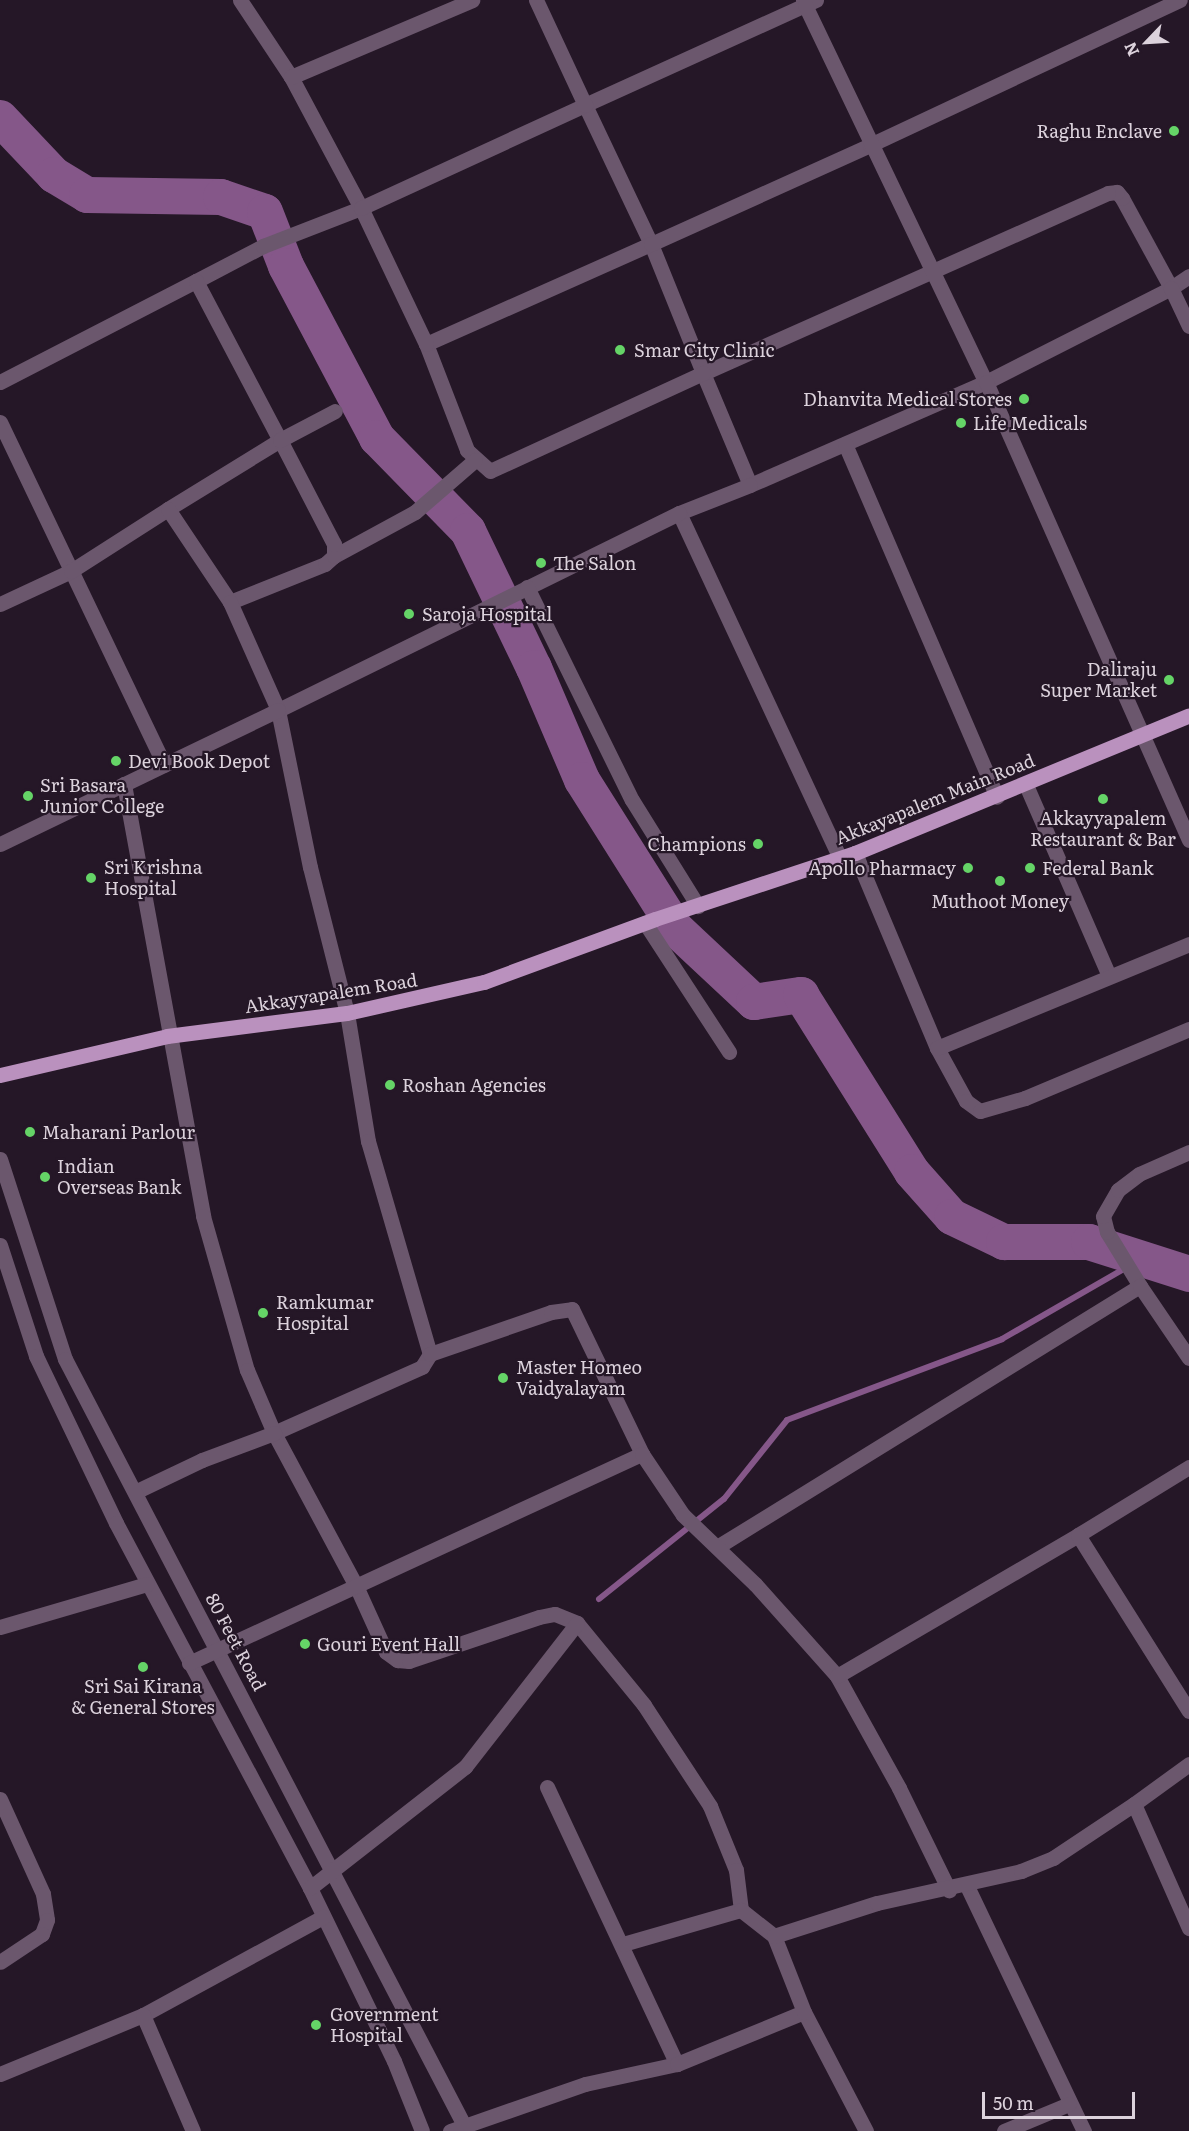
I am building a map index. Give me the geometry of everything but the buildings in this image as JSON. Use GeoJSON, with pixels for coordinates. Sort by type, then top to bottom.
{"type":"FeatureCollection","features":[{"type":"Feature","properties":{"kind":"main road","name":"Akkayapalem Main Road"},"geometry":{"type":"LineString","coordinates":[[650,921],[855,853],[997,797],[1189,716]]}},
{"type":"Feature","properties":{"kind":"main road","name":"Akkayyapalem Road"},"geometry":{"type":"LineString","coordinates":[[2,1076],[168,1036],[347,1013],[484,982],[650,921]]}},
{"type":"Feature","properties":{"kind":"street"},"geometry":{"type":"LineString","coordinates":[[240,0],[291,77],[361,208],[426,344],[467,450],[474,460],[490,471],[703,373],[1117,192],[1171,288],[1189,326]]}},
{"type":"Feature","properties":{"kind":"street"},"geometry":{"type":"LineString","coordinates":[[291,77],[472,0]]}},
{"type":"Feature","properties":{"kind":"street"},"geometry":{"type":"LineString","coordinates":[[536,0],[651,244],[750,485]]}},
{"type":"Feature","properties":{"kind":"street"},"geometry":{"type":"LineString","coordinates":[[426,344],[870,145],[1180,0]]}},
{"type":"Feature","properties":{"kind":"street"},"geometry":{"type":"LineString","coordinates":[[0,382],[263,246],[361,208],[808,2],[870,145],[986,382],[1189,840]]}},
{"type":"Feature","properties":{"kind":"street"},"geometry":{"type":"LineString","coordinates":[[0,844],[679,513],[750,485],[986,382],[1171,288],[1189,276]]}},
{"type":"Feature","properties":{"kind":"street"},"geometry":{"type":"LineString","coordinates":[[196,281],[334,544],[334,556]]}},
{"type":"Feature","properties":{"kind":"street"},"geometry":{"type":"LineString","coordinates":[[0,604],[71,572],[280,440],[335,411]]}},
{"type":"Feature","properties":{"kind":"street"},"geometry":{"type":"LineString","coordinates":[[0,422],[164,765]]}},
{"type":"Feature","properties":{"kind":"street"},"geometry":{"type":"LineString","coordinates":[[845,444],[997,797]]}},
{"type":"Feature","properties":{"kind":"street"},"geometry":{"type":"LineString","coordinates":[[230,603],[325,564],[334,556],[415,512],[474,460]]}},
{"type":"Feature","properties":{"kind":"street"},"geometry":{"type":"LineString","coordinates":[[168,509],[230,603],[278,710],[310,867],[347,1013],[368,1141],[430,1354]]}},
{"type":"Feature","properties":{"kind":"street"},"geometry":{"type":"LineString","coordinates":[[679,513],[840,858]]}},
{"type":"Feature","properties":{"kind":"street"},"geometry":{"type":"LineString","coordinates":[[521,591],[632,800],[694,907]]}},
{"type":"Feature","properties":{"kind":"street"},"geometry":{"type":"LineString","coordinates":[[124,784],[168,1036],[203,1216],[247,1370],[274,1433],[357,1588],[386,1652],[397,1660],[409,1661],[539,1617],[555,1614],[577,1623],[644,1705],[710,1806],[736,1870],[741,1910],[774,1936],[804,2012],[866,2131]]}},
{"type":"Feature","properties":{"kind":"street"},"geometry":{"type":"LineString","coordinates":[[1026,785],[1108,976]]}},
{"type":"Feature","properties":{"kind":"street"},"geometry":{"type":"LineString","coordinates":[[855,853],[937,1048],[966,1101],[980,1111],[1025,1098],[1189,1029]]}},
{"type":"Feature","properties":{"kind":"street"},"geometry":{"type":"LineString","coordinates":[[650,921],[729,1052]]}},
{"type":"Feature","properties":{"kind":"street"},"geometry":{"type":"LineString","coordinates":[[937,1048],[1189,944]]}},
{"type":"Feature","properties":{"kind":"street"},"geometry":{"type":"LineString","coordinates":[[1189,1152],[1140,1174],[1118,1190],[1103,1216],[1107,1232],[1130,1271],[1189,1358]]}},
{"type":"Feature","properties":{"kind":"street","name":"80 Feet Road"},"geometry":{"type":"LineString","coordinates":[[0,1159],[65,1359],[334,1869],[461,2129]]}},
{"type":"Feature","properties":{"kind":"street"},"geometry":{"type":"LineString","coordinates":[[0,1245],[5,1277],[36,1356],[147,1584],[310,1888],[394,2061],[422,2131]]}},
{"type":"Feature","properties":{"kind":"street"},"geometry":{"type":"LineString","coordinates":[[5,1277],[35,1266]]}},
{"type":"Feature","properties":{"kind":"street"},"geometry":{"type":"LineString","coordinates":[[717,1547],[1140,1286]]}},
{"type":"Feature","properties":{"kind":"street"},"geometry":{"type":"LineString","coordinates":[[135,1492],[202,1460],[274,1433],[422,1366],[430,1354],[551,1312],[572,1309],[642,1454],[683,1515],[717,1547],[837,1676],[899,1788],[949,1890]]}},
{"type":"Feature","properties":{"kind":"street"},"geometry":{"type":"LineString","coordinates":[[189,1663],[217,1648],[357,1588],[642,1454]]}},
{"type":"Feature","properties":{"kind":"street"},"geometry":{"type":"LineString","coordinates":[[837,1676],[1078,1535],[1189,1467]]}},
{"type":"Feature","properties":{"kind":"street"},"geometry":{"type":"LineString","coordinates":[[1078,1535],[1189,1711]]}},
{"type":"Feature","properties":{"kind":"street"},"geometry":{"type":"LineString","coordinates":[[0,1627],[147,1584]]}},
{"type":"Feature","properties":{"kind":"street"},"geometry":{"type":"LineString","coordinates":[[310,1888],[465,1767],[577,1623]]}},
{"type":"Feature","properties":{"kind":"street"},"geometry":{"type":"LineString","coordinates":[[774,1936],[877,1903],[967,1886],[1053,1857],[1134,1804],[1189,1764]]}},
{"type":"Feature","properties":{"kind":"street"},"geometry":{"type":"LineString","coordinates":[[547,1787],[677,2064]]}},
{"type":"Feature","properties":{"kind":"street"},"geometry":{"type":"LineString","coordinates":[[0,1799],[43,1894],[47,1920],[42,1934],[0,1962]]}},
{"type":"Feature","properties":{"kind":"street"},"geometry":{"type":"LineString","coordinates":[[1134,1804],[1189,1928]]}},
{"type":"Feature","properties":{"kind":"street"},"geometry":{"type":"LineString","coordinates":[[967,1886],[1084,2131]]}},
{"type":"Feature","properties":{"kind":"street"},"geometry":{"type":"LineString","coordinates":[[622,1944],[741,1910]]}},
{"type":"Feature","properties":{"kind":"street"},"geometry":{"type":"LineString","coordinates":[[0,2074],[143,2015],[323,1917]]}},
{"type":"Feature","properties":{"kind":"street"},"geometry":{"type":"LineString","coordinates":[[461,2129],[585,2084],[677,2064],[804,2012]]}},
{"type":"Feature","properties":{"kind":"street"},"geometry":{"type":"LineString","coordinates":[[143,2015],[192,2131]]}},
{"type":"Feature","properties":{"kind":"street"},"geometry":{"type":"LineString","coordinates":[[1004,2131],[1070,2104]]}},
{"type":"Feature","properties":{"kind":"waterway"},"geometry":{"type":"LineString","coordinates":[[0,118],[54,175],[87,195],[221,197],[265,212],[286,266],[377,438],[468,531],[534,668],[582,780],[676,929],[754,1002],[801,995],[912,1172],[952,1217],[1004,1242],[1089,1242],[1189,1274]]}},
{"type":"Feature","properties":{"kind":"waterway"},"geometry":{"type":"LineString","coordinates":[[599,1599],[724,1499],[787,1420],[1002,1339],[1141,1259]]}},
{"type":"Feature","properties":{"kind":"place","name":"Raghu Enclave"},"geometry":{"type":"Point","coordinates":[1174,131]}},
{"type":"Feature","properties":{"kind":"place","name":"Smar City Clinic"},"geometry":{"type":"Point","coordinates":[620,350]}},
{"type":"Feature","properties":{"kind":"place","name":"Dhanvita Medical Stores"},"geometry":{"type":"Point","coordinates":[1024,399]}},
{"type":"Feature","properties":{"kind":"place","name":"Life Medicals"},"geometry":{"type":"Point","coordinates":[961,423]}},
{"type":"Feature","properties":{"kind":"place","name":"The Salon"},"geometry":{"type":"Point","coordinates":[541,563]}},
{"type":"Feature","properties":{"kind":"place","name":"Saroja Hospital"},"geometry":{"type":"Point","coordinates":[409,614]}},
{"type":"Feature","properties":{"kind":"place","name":"Daliraju Super Market"},"geometry":{"type":"Point","coordinates":[1169,680]}},
{"type":"Feature","properties":{"kind":"place","name":"Devi Book Depot"},"geometry":{"type":"Point","coordinates":[116,761]}},
{"type":"Feature","properties":{"kind":"place","name":"Sri Basara Junior College"},"geometry":{"type":"Point","coordinates":[28,796]}},
{"type":"Feature","properties":{"kind":"place","name":"Akkayyapalem Restaurant & Bar"},"geometry":{"type":"Point","coordinates":[1103,799]}},
{"type":"Feature","properties":{"kind":"place","name":"Champions"},"geometry":{"type":"Point","coordinates":[758,844]}},
{"type":"Feature","properties":{"kind":"place","name":"Apollo Pharmacy"},"geometry":{"type":"Point","coordinates":[968,868]}},
{"type":"Feature","properties":{"kind":"place","name":"Federal Bank"},"geometry":{"type":"Point","coordinates":[1030,868]}},
{"type":"Feature","properties":{"kind":"place","name":"Sri Krishna Hospital"},"geometry":{"type":"Point","coordinates":[91,878]}},
{"type":"Feature","properties":{"kind":"place","name":"Muthoot Money"},"geometry":{"type":"Point","coordinates":[1000,881]}},
{"type":"Feature","properties":{"kind":"place","name":"Roshan Agencies"},"geometry":{"type":"Point","coordinates":[390,1085]}},
{"type":"Feature","properties":{"kind":"place","name":"Maharani Parlour"},"geometry":{"type":"Point","coordinates":[30,1132]}},
{"type":"Feature","properties":{"kind":"place","name":"Indian Overseas Bank"},"geometry":{"type":"Point","coordinates":[45,1177]}},
{"type":"Feature","properties":{"kind":"place","name":"Ramkumar Hospital"},"geometry":{"type":"Point","coordinates":[263,1313]}},
{"type":"Feature","properties":{"kind":"place","name":"Master Homeo Vaidyalayam"},"geometry":{"type":"Point","coordinates":[503,1378]}},
{"type":"Feature","properties":{"kind":"place","name":"Gouri Event Hall"},"geometry":{"type":"Point","coordinates":[305,1644]}},
{"type":"Feature","properties":{"kind":"place","name":"Sri Sai Kirana & General Stores"},"geometry":{"type":"Point","coordinates":[143,1667]}},
{"type":"Feature","properties":{"kind":"place","name":"Government Hospital"},"geometry":{"type":"Point","coordinates":[316,2025]}}]}
